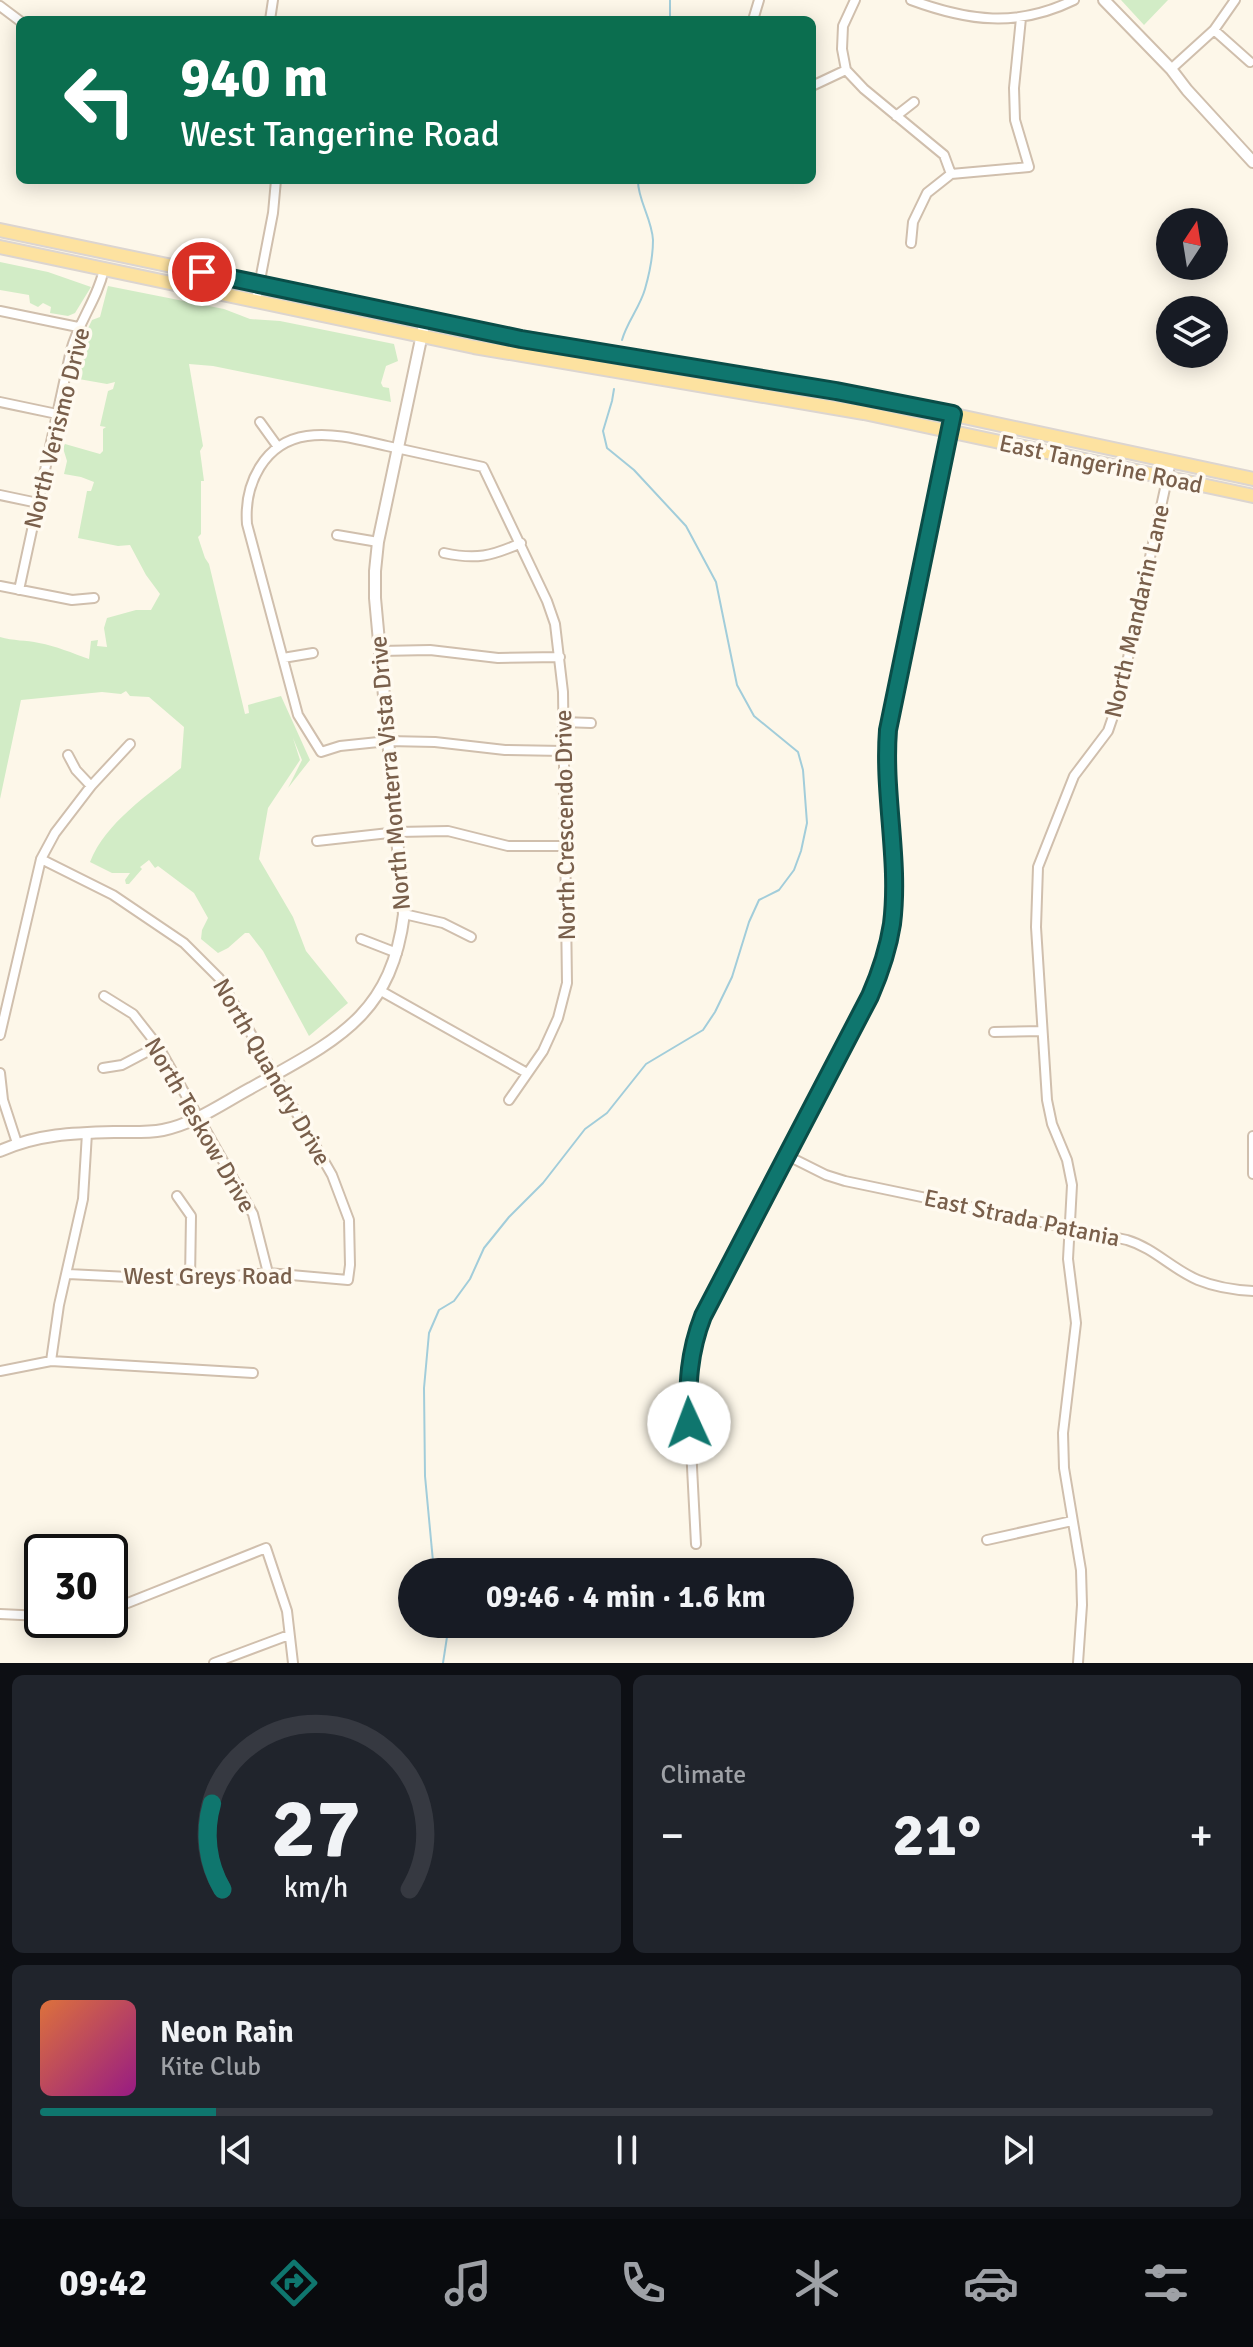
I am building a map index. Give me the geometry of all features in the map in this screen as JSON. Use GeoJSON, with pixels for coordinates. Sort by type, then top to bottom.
{"type":"FeatureCollection","features":[{"type":"Feature","properties":{"kind":"main road","name":"East Tangerine Road"},"geometry":{"type":"LineString","coordinates":[[0,230],[425,320],[836,391],[1253,479]]}},
{"type":"Feature","properties":{"kind":"main road","name":"East Tangerine Road"},"geometry":{"type":"LineString","coordinates":[[0,247],[422,336],[548,361],[850,411],[1253,496]]}},
{"type":"Feature","properties":{"kind":"street"},"geometry":{"type":"LineString","coordinates":[[855,0],[843,26],[842,49],[846,70],[944,155],[951,174]]}},
{"type":"Feature","properties":{"kind":"street"},"geometry":{"type":"LineString","coordinates":[[911,0],[959,16],[993,19],[1021,18],[1058,8],[1074,0]]}},
{"type":"Feature","properties":{"kind":"street"},"geometry":{"type":"LineString","coordinates":[[1104,0],[1171,69],[1253,162]]}},
{"type":"Feature","properties":{"kind":"street"},"geometry":{"type":"LineString","coordinates":[[1171,69],[1214,30],[1235,0]]}},
{"type":"Feature","properties":{"kind":"street"},"geometry":{"type":"LineString","coordinates":[[911,243],[913,222],[927,193],[951,174],[1029,167],[1015,120],[1014,88],[1021,18]]}},
{"type":"Feature","properties":{"kind":"street"},"geometry":{"type":"LineString","coordinates":[[1214,30],[1250,62]]}},
{"type":"Feature","properties":{"kind":"street"},"geometry":{"type":"LineString","coordinates":[[816,84],[846,70]]}},
{"type":"Feature","properties":{"kind":"street"},"geometry":{"type":"LineString","coordinates":[[896,116],[914,102]]}},
{"type":"Feature","properties":{"kind":"street"},"geometry":{"type":"LineString","coordinates":[[256,301],[276,184]]}},
{"type":"Feature","properties":{"kind":"street","name":"North Verismo Drive"},"geometry":{"type":"LineString","coordinates":[[19,590],[71,350],[78,327],[99,290],[104,269]]}},
{"type":"Feature","properties":{"kind":"street"},"geometry":{"type":"LineString","coordinates":[[0,311],[78,327]]}},
{"type":"Feature","properties":{"kind":"street","name":"North Monterra Vista Drive"},"geometry":{"type":"LineString","coordinates":[[0,1151],[17,1143],[59,1134],[173,1128],[199,1117],[323,1048],[358,1020],[381,991],[397,953],[404,914],[375,598],[378,542],[425,320]]}},
{"type":"Feature","properties":{"kind":"street"},"geometry":{"type":"LineString","coordinates":[[0,402],[57,414]]}},
{"type":"Feature","properties":{"kind":"street"},"geometry":{"type":"LineString","coordinates":[[696,1544],[688,1390],[693,1343],[709,1303],[870,996],[887,951],[893,893],[888,730],[953,414]]}},
{"type":"Feature","properties":{"kind":"street"},"geometry":{"type":"LineString","coordinates":[[260,422],[278,447]]}},
{"type":"Feature","properties":{"kind":"street"},"geometry":{"type":"LineString","coordinates":[[398,448],[328,435],[292,440],[278,447],[257,470],[247,494],[247,524],[298,715],[321,752],[340,746],[388,741],[563,751]]}},
{"type":"Feature","properties":{"kind":"street","name":"North Crescendo Drive"},"geometry":{"type":"LineString","coordinates":[[398,448],[483,467],[521,543],[555,624],[563,722],[567,983],[558,1018],[543,1051],[509,1100]]}},
{"type":"Feature","properties":{"kind":"street","name":"North Mandarin Lane"},"geometry":{"type":"LineString","coordinates":[[1078,1663],[1082,1579],[1064,1468],[1063,1433],[1076,1323],[1069,1272],[1072,1179],[1048,1111],[1036,927],[1038,867],[1074,776],[1108,731],[1115,713],[1171,461]]}},
{"type":"Feature","properties":{"kind":"street"},"geometry":{"type":"LineString","coordinates":[[0,495],[38,503]]}},
{"type":"Feature","properties":{"kind":"street"},"geometry":{"type":"LineString","coordinates":[[337,535],[378,542]]}},
{"type":"Feature","properties":{"kind":"street"},"geometry":{"type":"LineString","coordinates":[[444,553],[478,557],[496,554],[521,543]]}},
{"type":"Feature","properties":{"kind":"street"},"geometry":{"type":"LineString","coordinates":[[0,586],[72,600],[94,598]]}},
{"type":"Feature","properties":{"kind":"street"},"geometry":{"type":"LineString","coordinates":[[380,651],[430,650],[498,658],[560,657]]}},
{"type":"Feature","properties":{"kind":"street"},"geometry":{"type":"LineString","coordinates":[[283,658],[313,653]]}},
{"type":"Feature","properties":{"kind":"street"},"geometry":{"type":"LineString","coordinates":[[563,722],[591,723]]}},
{"type":"Feature","properties":{"kind":"street"},"geometry":{"type":"LineString","coordinates":[[0,1035],[41,859],[55,833],[91,786],[130,744]]}},
{"type":"Feature","properties":{"kind":"street"},"geometry":{"type":"LineString","coordinates":[[68,755],[76,770],[91,786]]}},
{"type":"Feature","properties":{"kind":"street"},"geometry":{"type":"LineString","coordinates":[[317,841],[398,832],[448,831],[508,846],[565,846]]}},
{"type":"Feature","properties":{"kind":"street","name":"North Quandry Drive"},"geometry":{"type":"LineString","coordinates":[[41,859],[113,895],[184,943],[219,978],[332,1175],[349,1220],[348,1280]]}},
{"type":"Feature","properties":{"kind":"street"},"geometry":{"type":"LineString","coordinates":[[404,914],[443,923],[471,937]]}},
{"type":"Feature","properties":{"kind":"street"},"geometry":{"type":"LineString","coordinates":[[361,939],[397,953]]}},
{"type":"Feature","properties":{"kind":"street"},"geometry":{"type":"LineString","coordinates":[[381,991],[527,1073]]}},
{"type":"Feature","properties":{"kind":"street","name":"North Teskow Drive"},"geometry":{"type":"LineString","coordinates":[[104,996],[133,1014],[158,1046],[253,1214],[268,1273]]}},
{"type":"Feature","properties":{"kind":"street"},"geometry":{"type":"LineString","coordinates":[[994,1032],[1042,1031]]}},
{"type":"Feature","properties":{"kind":"street"},"geometry":{"type":"LineString","coordinates":[[103,1068],[122,1065],[158,1046]]}},
{"type":"Feature","properties":{"kind":"street"},"geometry":{"type":"LineString","coordinates":[[0,1073],[3,1100],[17,1143]]}},
{"type":"Feature","properties":{"kind":"street"},"geometry":{"type":"LineString","coordinates":[[51,1361],[59,1305],[83,1199],[87,1133]]}},
{"type":"Feature","properties":{"kind":"street"},"geometry":{"type":"LineString","coordinates":[[1253,1136],[1253,1174]]}},
{"type":"Feature","properties":{"kind":"street","name":"East Strada Patania"},"geometry":{"type":"LineString","coordinates":[[786,1155],[845,1181],[1070,1226],[1134,1242],[1196,1280],[1214,1286],[1253,1291]]}},
{"type":"Feature","properties":{"kind":"street"},"geometry":{"type":"LineString","coordinates":[[177,1196],[191,1216],[190,1280]]}},
{"type":"Feature","properties":{"kind":"street","name":"West Greys Road"},"geometry":{"type":"LineString","coordinates":[[68,1274],[190,1280],[268,1273],[348,1280]]}},
{"type":"Feature","properties":{"kind":"street"},"geometry":{"type":"LineString","coordinates":[[0,1371],[51,1361],[253,1373]]}},
{"type":"Feature","properties":{"kind":"street"},"geometry":{"type":"LineString","coordinates":[[987,1540],[1072,1521]]}},
{"type":"Feature","properties":{"kind":"street"},"geometry":{"type":"LineString","coordinates":[[128,1603],[266,1548],[287,1611],[293,1663]]}},
{"type":"Feature","properties":{"kind":"street"},"geometry":{"type":"LineString","coordinates":[[0,1614],[24,1615]]}},
{"type":"Feature","properties":{"kind":"street"},"geometry":{"type":"LineString","coordinates":[[214,1663],[289,1635]]}},
{"type":"Feature","properties":{"kind":"green space"},"geometry":{"type":"Polygon","coordinates":[[[1121,0],[1168,0],[1144,25],[1121,0]]]}},
{"type":"Feature","properties":{"kind":"green space"},"geometry":{"type":"Polygon","coordinates":[[[0,262],[48,272],[91,287],[75,313],[68,316],[50,313],[51,307],[43,303],[38,307],[30,303],[29,295],[0,290],[0,262]]]}},
{"type":"Feature","properties":{"kind":"green space"},"geometry":{"type":"Polygon","coordinates":[[[108,286],[224,309],[250,319],[280,321],[394,344],[398,361],[386,366],[381,383],[389,388],[391,402],[213,366],[189,364],[203,446],[200,451],[204,481],[201,481],[201,534],[198,537],[209,564],[245,714],[249,713],[248,705],[281,696],[310,760],[288,788],[302,760],[293,738],[300,760],[268,808],[259,859],[293,917],[306,951],[348,1003],[309,1036],[263,951],[249,933],[218,953],[201,939],[208,918],[194,893],[158,866],[155,868],[149,860],[126,884],[130,873],[112,873],[90,862],[106,834],[117,822],[181,768],[184,727],[149,697],[130,696],[126,691],[121,694],[102,692],[21,700],[0,799],[0,637],[45,644],[89,659],[91,641],[98,640],[97,646],[107,647],[104,628],[107,618],[136,610],[151,610],[160,594],[130,545],[118,546],[78,538],[87,491],[91,491],[94,482],[64,474],[67,461],[63,448],[65,444],[100,454],[103,451],[103,429],[106,427],[100,426],[108,391],[113,389],[115,382],[107,384],[73,378],[83,339],[92,320],[100,317],[108,286]]]}},
{"type":"Feature","properties":{"kind":"waterway"},"geometry":{"type":"LineString","coordinates":[[670,0],[670,16]]}},
{"type":"Feature","properties":{"kind":"waterway"},"geometry":{"type":"LineString","coordinates":[[622,340],[643,296],[652,252],[652,232],[639,184]]}},
{"type":"Feature","properties":{"kind":"waterway"},"geometry":{"type":"LineString","coordinates":[[433,1558],[425,1476],[424,1388],[429,1333],[439,1310],[454,1301],[470,1279],[484,1248],[509,1217],[543,1183],[585,1129],[607,1113],[646,1064],[703,1030],[732,977],[759,900],[779,890],[794,870],[807,823],[803,770],[798,752],[754,716],[737,685],[716,582],[686,526],[634,470],[607,448],[603,431],[614,389]]}},
{"type":"Feature","properties":{"kind":"waterway"},"geometry":{"type":"LineString","coordinates":[[443,1663],[447,1638]]}},
{"type":"Feature","properties":{"kind":"route"},"geometry":{"type":"LineString","coordinates":[[202,272],[521,339],[836,391],[953,414],[888,730],[893,893],[887,951],[870,996],[697,1330],[688,1375],[689,1423]]}}]}
